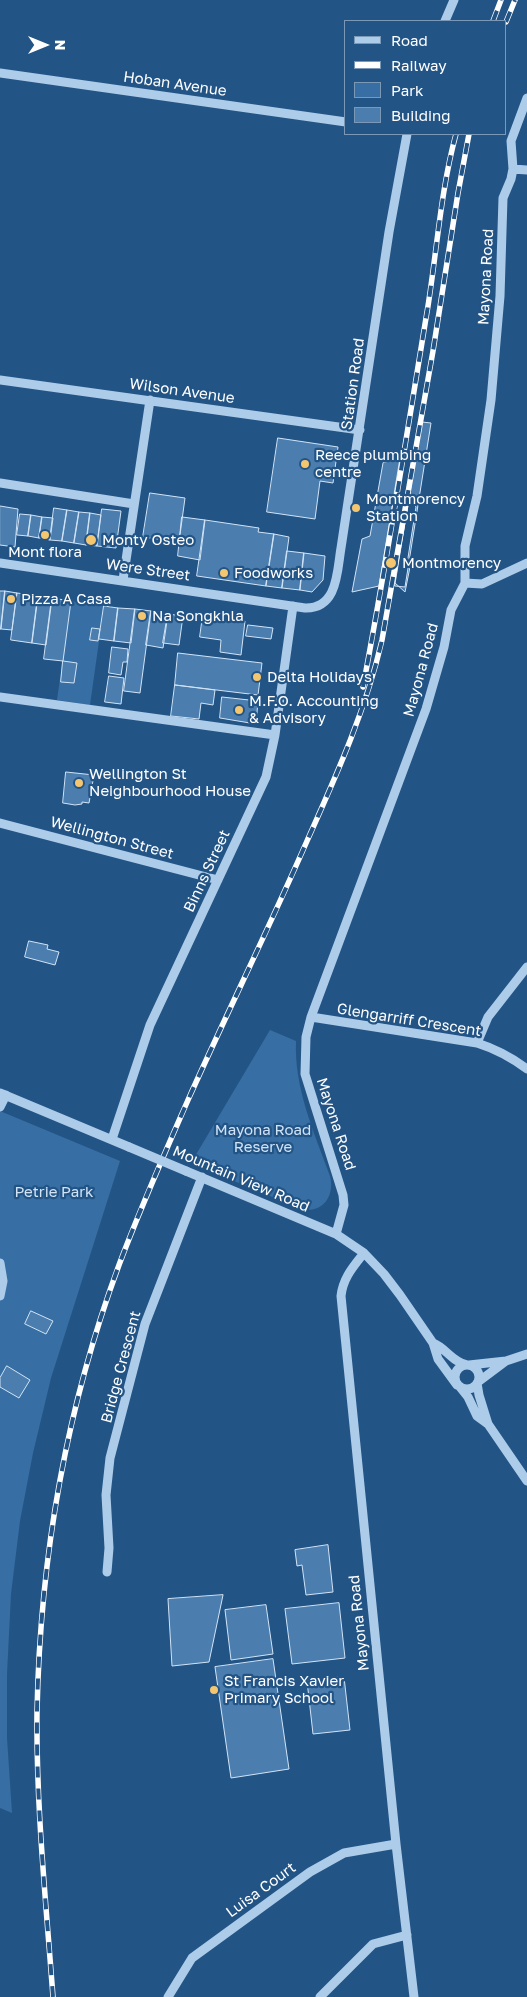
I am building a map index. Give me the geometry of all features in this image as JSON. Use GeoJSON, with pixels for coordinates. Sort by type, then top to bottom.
{"type":"FeatureCollection","features":[{"type":"Feature","properties":{"kind":"street"},"geometry":{"type":"LineString","coordinates":[[445,20],[454,0]]}},
{"type":"Feature","properties":{"kind":"street","name":"Hoban Avenue"},"geometry":{"type":"LineString","coordinates":[[0,73],[344,122]]}},
{"type":"Feature","properties":{"kind":"street","name":"Mayona Road"},"geometry":{"type":"LineString","coordinates":[[336,1234],[344,1205],[343,1195],[305,1074],[306,1037],[311,1018],[423,718],[444,647],[451,610],[465,583],[465,546],[477,496],[491,400],[500,296],[503,198],[513,169],[511,141],[527,98]]}},
{"type":"Feature","properties":{"kind":"street","name":"Station Road"},"geometry":{"type":"LineString","coordinates":[[293,606],[317,607],[326,601],[333,592],[360,430],[389,232],[407,135]]}},
{"type":"Feature","properties":{"kind":"street"},"geometry":{"type":"LineString","coordinates":[[513,169],[527,170]]}},
{"type":"Feature","properties":{"kind":"street","name":"Wilson Avenue"},"geometry":{"type":"LineString","coordinates":[[0,380],[360,430]]}},
{"type":"Feature","properties":{"kind":"street"},"geometry":{"type":"LineString","coordinates":[[123,580],[150,400]]}},
{"type":"Feature","properties":{"kind":"street"},"geometry":{"type":"LineString","coordinates":[[0,483],[134,504]]}},
{"type":"Feature","properties":{"kind":"street","name":"Were Street"},"geometry":{"type":"LineString","coordinates":[[0,563],[293,606]]}},
{"type":"Feature","properties":{"kind":"street"},"geometry":{"type":"LineString","coordinates":[[465,583],[482,584],[527,563]]}},
{"type":"Feature","properties":{"kind":"street","name":"Binns Street"},"geometry":{"type":"LineString","coordinates":[[112,1139],[150,1025],[266,777],[275,735],[293,606]]}},
{"type":"Feature","properties":{"kind":"street"},"geometry":{"type":"LineString","coordinates":[[0,697],[275,735]]}},
{"type":"Feature","properties":{"kind":"street","name":"Wellington Street"},"geometry":{"type":"LineString","coordinates":[[0,823],[218,880]]}},
{"type":"Feature","properties":{"kind":"street"},"geometry":{"type":"LineString","coordinates":[[477,1043],[488,1018],[527,967]]}},
{"type":"Feature","properties":{"kind":"street","name":"Glengarriff Crescent"},"geometry":{"type":"LineString","coordinates":[[311,1018],[477,1043],[497,1050],[516,1060],[527,1069]]}},
{"type":"Feature","properties":{"kind":"street"},"geometry":{"type":"LineString","coordinates":[[0,1107],[3,1094]]}},
{"type":"Feature","properties":{"kind":"street","name":"Mountain View Road"},"geometry":{"type":"LineString","coordinates":[[3,1094],[336,1234],[364,1253],[392,1283],[433,1343],[438,1359],[468,1397],[477,1416],[488,1424]]}},
{"type":"Feature","properties":{"kind":"street","name":"Bridge Crescent"},"geometry":{"type":"LineString","coordinates":[[107,1572],[109,1548],[106,1495],[110,1458],[145,1324],[202,1177]]}},
{"type":"Feature","properties":{"kind":"street","name":"Mayona Road"},"geometry":{"type":"LineString","coordinates":[[364,1253],[346,1275],[342,1285],[341,1296],[396,1844],[414,1997]]}},
{"type":"Feature","properties":{"kind":"street"},"geometry":{"type":"LineString","coordinates":[[0,1263],[3,1281],[0,1296]]}},
{"type":"Feature","properties":{"kind":"street","name":"Mountain View Road"},"geometry":{"type":"LineString","coordinates":[[433,1343],[453,1359],[468,1365]]}},
{"type":"Feature","properties":{"kind":"street"},"geometry":{"type":"LineString","coordinates":[[506,1361],[472,1389],[458,1386],[455,1377],[457,1370],[468,1365],[506,1361],[527,1354]]}},
{"type":"Feature","properties":{"kind":"street"},"geometry":{"type":"LineString","coordinates":[[468,1365],[477,1371],[478,1395],[488,1424],[527,1481]]}},
{"type":"Feature","properties":{"kind":"street","name":"Luisa Court"},"geometry":{"type":"LineString","coordinates":[[168,1997],[192,1958],[310,1872],[344,1853],[396,1844]]}},
{"type":"Feature","properties":{"kind":"street"},"geometry":{"type":"LineString","coordinates":[[320,1997],[373,1944],[407,1935]]}},
{"type":"Feature","properties":{"kind":"green space"},"geometry":{"type":"Polygon","coordinates":[[[71,601],[104,606],[90,705],[57,700],[71,601]]]}},
{"type":"Feature","properties":{"kind":"green space","name":"Mayona Road Reserve"},"geometry":{"type":"Polygon","coordinates":[[[270,1030],[296,1041],[298,1076],[306,1110],[331,1183],[329,1197],[326,1202],[316,1209],[301,1209],[191,1163],[270,1030]]]}},
{"type":"Feature","properties":{"kind":"green space","name":"Petrie Park"},"geometry":{"type":"Polygon","coordinates":[[[0,1111],[120,1161],[51,1378],[33,1453],[20,1521],[11,1594],[7,1674],[7,1738],[12,1813],[0,1808],[0,1111]]]}},
{"type":"Feature","properties":{"kind":"building"},"geometry":{"type":"Polygon","coordinates":[[[422,422],[431,423],[405,587],[395,586],[422,422]]]}},
{"type":"Feature","properties":{"kind":"building","name":"Reece plumbing centre"},"geometry":{"type":"Polygon","coordinates":[[[278,438],[338,447],[333,483],[320,481],[315,519],[267,512],[278,438]]]}},
{"type":"Feature","properties":{"kind":"building"},"geometry":{"type":"Polygon","coordinates":[[[400,458],[379,586],[352,592],[362,539],[370,536],[383,463],[400,458]]]}},
{"type":"Feature","properties":{"kind":"building"},"geometry":{"type":"Polygon","coordinates":[[[150,493],[185,498],[179,542],[143,537],[150,493]]]}},
{"type":"Feature","properties":{"kind":"building"},"geometry":{"type":"Polygon","coordinates":[[[409,499],[416,507],[407,564],[410,567],[405,592],[395,583],[409,499]]]}},
{"type":"Feature","properties":{"kind":"building"},"geometry":{"type":"Polygon","coordinates":[[[0,506],[18,509],[15,547],[0,545],[0,506]]]}},
{"type":"Feature","properties":{"kind":"building"},"geometry":{"type":"Polygon","coordinates":[[[54,508],[67,510],[62,541],[50,540],[54,508]]]}},
{"type":"Feature","properties":{"kind":"building"},"geometry":{"type":"Polygon","coordinates":[[[102,509],[121,511],[116,548],[97,546],[102,509]]]}},
{"type":"Feature","properties":{"kind":"building"},"geometry":{"type":"Polygon","coordinates":[[[67,510],[79,512],[74,543],[62,541],[67,510]]]}},
{"type":"Feature","properties":{"kind":"building"},"geometry":{"type":"Polygon","coordinates":[[[79,512],[90,513],[86,545],[74,543],[79,512]]]}},
{"type":"Feature","properties":{"kind":"building"},"geometry":{"type":"Polygon","coordinates":[[[90,513],[101,515],[97,546],[86,545],[90,513]]]}},
{"type":"Feature","properties":{"kind":"building"},"geometry":{"type":"Polygon","coordinates":[[[20,514],[31,515],[28,536],[17,535],[20,514]]]}},
{"type":"Feature","properties":{"kind":"building"},"geometry":{"type":"Polygon","coordinates":[[[31,515],[42,517],[39,538],[28,536],[31,515]]]}},
{"type":"Feature","properties":{"kind":"building"},"geometry":{"type":"Polygon","coordinates":[[[42,517],[53,518],[50,540],[39,538],[42,517]]]}},
{"type":"Feature","properties":{"kind":"building"},"geometry":{"type":"Polygon","coordinates":[[[182,517],[205,520],[200,560],[178,556],[182,517]]]}},
{"type":"Feature","properties":{"kind":"building"},"geometry":{"type":"Polygon","coordinates":[[[205,520],[259,528],[258,532],[274,534],[266,586],[197,576],[205,520]]]}},
{"type":"Feature","properties":{"kind":"building"},"geometry":{"type":"Polygon","coordinates":[[[274,534],[289,537],[282,588],[266,586],[274,534]]]}},
{"type":"Feature","properties":{"kind":"building"},"geometry":{"type":"Polygon","coordinates":[[[287,551],[304,553],[300,590],[282,588],[287,551]]]}},
{"type":"Feature","properties":{"kind":"building"},"geometry":{"type":"Polygon","coordinates":[[[304,553],[325,556],[323,580],[312,592],[300,590],[304,553]]]}},
{"type":"Feature","properties":{"kind":"building"},"geometry":{"type":"Polygon","coordinates":[[[0,591],[5,591],[1,629],[0,629],[0,591]]]}},
{"type":"Feature","properties":{"kind":"building"},"geometry":{"type":"Polygon","coordinates":[[[5,591],[17,593],[12,630],[1,629],[5,591]]]}},
{"type":"Feature","properties":{"kind":"building"},"geometry":{"type":"Polygon","coordinates":[[[17,593],[38,596],[32,643],[11,640],[17,593]]]}},
{"type":"Feature","properties":{"kind":"building"},"geometry":{"type":"Polygon","coordinates":[[[38,596],[52,598],[46,645],[32,643],[38,596]]]}},
{"type":"Feature","properties":{"kind":"building"},"geometry":{"type":"Polygon","coordinates":[[[52,598],[71,601],[63,661],[44,659],[52,598]]]}},
{"type":"Feature","properties":{"kind":"building"},"geometry":{"type":"Polygon","coordinates":[[[104,606],[118,608],[114,641],[99,639],[104,606]]]}},
{"type":"Feature","properties":{"kind":"building"},"geometry":{"type":"Polygon","coordinates":[[[118,608],[135,609],[131,643],[114,641],[118,608]]]}},
{"type":"Feature","properties":{"kind":"building"},"geometry":{"type":"Polygon","coordinates":[[[135,609],[151,611],[140,693],[124,691],[135,609]]]}},
{"type":"Feature","properties":{"kind":"building"},"geometry":{"type":"Polygon","coordinates":[[[151,611],[168,614],[163,648],[146,645],[151,611]]]}},
{"type":"Feature","properties":{"kind":"building"},"geometry":{"type":"Polygon","coordinates":[[[168,614],[183,616],[179,645],[163,643],[168,614]]]}},
{"type":"Feature","properties":{"kind":"building"},"geometry":{"type":"Polygon","coordinates":[[[203,615],[245,621],[241,655],[220,652],[221,640],[200,637],[203,615]]]}},
{"type":"Feature","properties":{"kind":"building"},"geometry":{"type":"Polygon","coordinates":[[[248,625],[273,628],[271,639],[246,636],[248,625]]]}},
{"type":"Feature","properties":{"kind":"building"},"geometry":{"type":"Polygon","coordinates":[[[92,628],[100,629],[98,641],[90,640],[92,628]]]}},
{"type":"Feature","properties":{"kind":"building"},"geometry":{"type":"Polygon","coordinates":[[[112,647],[128,649],[127,662],[123,662],[121,675],[109,673],[112,647]]]}},
{"type":"Feature","properties":{"kind":"building"},"geometry":{"type":"Polygon","coordinates":[[[178,653],[262,663],[258,695],[175,685],[178,653]]]}},
{"type":"Feature","properties":{"kind":"building"},"geometry":{"type":"Polygon","coordinates":[[[63,661],[77,663],[74,683],[61,682],[63,661]]]}},
{"type":"Feature","properties":{"kind":"building"},"geometry":{"type":"Polygon","coordinates":[[[109,676],[124,678],[121,704],[105,702],[109,676]]]}},
{"type":"Feature","properties":{"kind":"building"},"geometry":{"type":"Polygon","coordinates":[[[175,685],[215,690],[213,705],[201,703],[199,719],[171,716],[175,685]]]}},
{"type":"Feature","properties":{"kind":"building","name":"M.F.O. Accounting & Advisory"},"geometry":{"type":"Polygon","coordinates":[[[222,697],[258,701],[256,724],[220,718],[222,697]]]}},
{"type":"Feature","properties":{"kind":"building","name":"Wellington St Neighbourhood House"},"geometry":{"type":"Polygon","coordinates":[[[66,772],[94,775],[89,803],[82,802],[82,804],[75,805],[63,803],[66,772]]]}},
{"type":"Feature","properties":{"kind":"building"},"geometry":{"type":"Polygon","coordinates":[[[29,941],[48,945],[47,949],[59,952],[55,965],[25,957],[29,941]]]}},
{"type":"Feature","properties":{"kind":"building"},"geometry":{"type":"Polygon","coordinates":[[[31,1311],[53,1321],[46,1334],[25,1324],[31,1311]]]}},
{"type":"Feature","properties":{"kind":"building"},"geometry":{"type":"Polygon","coordinates":[[[7,1366],[30,1380],[19,1398],[0,1387],[0,1378],[7,1366]]]}},
{"type":"Feature","properties":{"kind":"building"},"geometry":{"type":"Polygon","coordinates":[[[328,1545],[333,1592],[306,1595],[302,1565],[297,1566],[295,1550],[328,1545]]]}},
{"type":"Feature","properties":{"kind":"building"},"geometry":{"type":"Polygon","coordinates":[[[223,1595],[209,1662],[172,1666],[168,1599],[223,1595]]]}},
{"type":"Feature","properties":{"kind":"building"},"geometry":{"type":"Polygon","coordinates":[[[339,1603],[345,1658],[292,1664],[285,1609],[339,1603]]]}},
{"type":"Feature","properties":{"kind":"building"},"geometry":{"type":"Polygon","coordinates":[[[266,1605],[273,1654],[231,1660],[225,1610],[266,1605]]]}},
{"type":"Feature","properties":{"kind":"building"},"geometry":{"type":"Polygon","coordinates":[[[273,1659],[289,1769],[231,1778],[215,1667],[273,1659]]]}},
{"type":"Feature","properties":{"kind":"building"},"geometry":{"type":"Polygon","coordinates":[[[344,1677],[350,1730],[313,1734],[307,1681],[344,1677]]]}},
{"type":"Feature","properties":{"kind":"railway"},"geometry":{"type":"LineString","coordinates":[[493,20],[501,0]]}},
{"type":"Feature","properties":{"kind":"railway"},"geometry":{"type":"LineString","coordinates":[[507,20],[515,0]]}},
{"type":"Feature","properties":{"kind":"railway"},"geometry":{"type":"LineString","coordinates":[[363,687],[389,544],[428,306],[443,198],[456,135]]}},
{"type":"Feature","properties":{"kind":"railway"},"geometry":{"type":"LineString","coordinates":[[53,1997],[40,1819],[37,1712],[39,1655],[50,1541],[71,1429],[100,1319],[135,1223],[188,1100],[329,792],[368,692],[382,640],[469,135]]}},
{"type":"Feature","properties":{"kind":"place","name":"Reece plumbing centre"},"geometry":{"type":"Point","coordinates":[305,464]}},
{"type":"Feature","properties":{"kind":"place","name":"Montmorency Station"},"geometry":{"type":"Point","coordinates":[356,508]}},
{"type":"Feature","properties":{"kind":"place","name":"Mont flora"},"geometry":{"type":"Point","coordinates":[45,535]}},
{"type":"Feature","properties":{"kind":"place","name":"Monty Osteo"},"geometry":{"type":"Point","coordinates":[91,540]}},
{"type":"Feature","properties":{"kind":"place","name":"Montmorency"},"geometry":{"type":"Point","coordinates":[391,563]}},
{"type":"Feature","properties":{"kind":"place","name":"Foodworks"},"geometry":{"type":"Point","coordinates":[224,573]}},
{"type":"Feature","properties":{"kind":"place","name":"Pizza A Casa"},"geometry":{"type":"Point","coordinates":[11,599]}},
{"type":"Feature","properties":{"kind":"place","name":"Na Songkhla"},"geometry":{"type":"Point","coordinates":[142,616]}},
{"type":"Feature","properties":{"kind":"place","name":"Delta Holidays"},"geometry":{"type":"Point","coordinates":[257,677]}},
{"type":"Feature","properties":{"kind":"place","name":"M.F.O. Accounting & Advisory"},"geometry":{"type":"Point","coordinates":[239,710]}},
{"type":"Feature","properties":{"kind":"place","name":"Wellington St Neighbourhood House"},"geometry":{"type":"Point","coordinates":[79,783]}},
{"type":"Feature","properties":{"kind":"place","name":"St Francis Xavier Primary School"},"geometry":{"type":"Point","coordinates":[214,1690]}}]}
